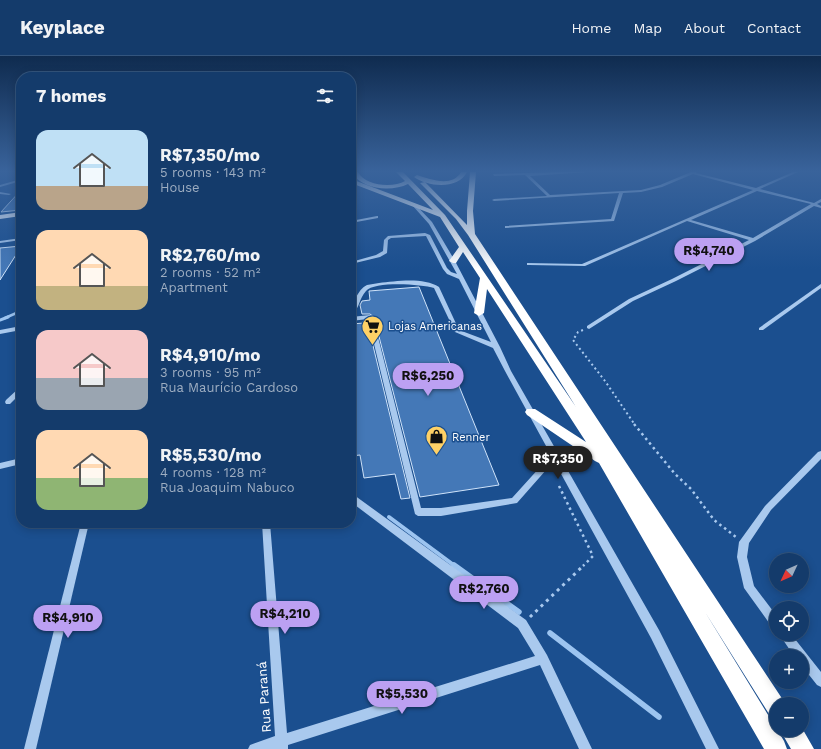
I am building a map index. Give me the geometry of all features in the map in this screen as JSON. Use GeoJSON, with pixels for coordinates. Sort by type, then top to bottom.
{"type":"FeatureCollection","features":[{"type":"Feature","properties":{"kind":"highway"},"geometry":{"type":"LineString","coordinates":[[414,204],[443,216]]}},
{"type":"Feature","properties":{"kind":"highway"},"geometry":{"type":"LineString","coordinates":[[433,204],[464,247],[606,462],[776,749]]}},
{"type":"Feature","properties":{"kind":"highway"},"geometry":{"type":"LineString","coordinates":[[442,204],[458,218],[470,234],[770,697]]}},
{"type":"Feature","properties":{"kind":"highway"},"geometry":{"type":"LineString","coordinates":[[470,234],[471,204]]}},
{"type":"Feature","properties":{"kind":"highway"},"geometry":{"type":"LineString","coordinates":[[453,261],[464,247]]}},
{"type":"Feature","properties":{"kind":"highway"},"geometry":{"type":"LineString","coordinates":[[479,313],[484,279]]}},
{"type":"Feature","properties":{"kind":"highway"},"geometry":{"type":"LineString","coordinates":[[531,412],[606,462]]}},
{"type":"Feature","properties":{"kind":"highway"},"geometry":{"type":"LineString","coordinates":[[795,737],[803,749]]}},
{"type":"Feature","properties":{"kind":"main road"},"geometry":{"type":"LineString","coordinates":[[0,218],[16,216]]}},
{"type":"Feature","properties":{"kind":"street"},"geometry":{"type":"LineString","coordinates":[[413,204],[431,223],[453,261],[531,412],[655,634],[713,749]]}},
{"type":"Feature","properties":{"kind":"street"},"geometry":{"type":"LineString","coordinates":[[506,227],[613,220],[617,204]]}},
{"type":"Feature","properties":{"kind":"street"},"geometry":{"type":"LineString","coordinates":[[529,264],[584,265],[722,204]]}},
{"type":"Feature","properties":{"kind":"street"},"geometry":{"type":"LineString","coordinates":[[589,327],[631,300],[752,240],[798,215],[814,204]]}},
{"type":"Feature","properties":{"kind":"street"},"geometry":{"type":"LineString","coordinates":[[815,204],[821,207]]}},
{"type":"Feature","properties":{"kind":"street"},"geometry":{"type":"LineString","coordinates":[[356,221],[377,217]]}},
{"type":"Feature","properties":{"kind":"street"},"geometry":{"type":"LineString","coordinates":[[688,220],[752,240]]}},
{"type":"Feature","properties":{"kind":"street"},"geometry":{"type":"LineString","coordinates":[[356,262],[384,252],[386,240],[390,237],[425,234],[428,236],[449,273],[462,278]]}},
{"type":"Feature","properties":{"kind":"street"},"geometry":{"type":"LineString","coordinates":[[0,242],[16,240]]}},
{"type":"Feature","properties":{"kind":"street"},"geometry":{"type":"LineString","coordinates":[[356,305],[358,298],[365,288],[398,284],[422,284],[436,287],[457,331],[497,347]]}},
{"type":"Feature","properties":{"kind":"street"},"geometry":{"type":"LineString","coordinates":[[761,329],[821,286]]}},
{"type":"Feature","properties":{"kind":"street"},"geometry":{"type":"LineString","coordinates":[[356,318],[370,316],[418,512],[441,512],[514,501],[556,455]]}},
{"type":"Feature","properties":{"kind":"street"},"geometry":{"type":"LineString","coordinates":[[0,332],[16,329]]}},
{"type":"Feature","properties":{"kind":"street"},"geometry":{"type":"LineString","coordinates":[[8,402],[16,394]]}},
{"type":"Feature","properties":{"kind":"street"},"geometry":{"type":"LineString","coordinates":[[769,614],[749,588],[742,556],[744,542],[768,508],[821,454]]}},
{"type":"Feature","properties":{"kind":"street"},"geometry":{"type":"LineString","coordinates":[[0,466],[16,462]]}},
{"type":"Feature","properties":{"kind":"street"},"geometry":{"type":"LineString","coordinates":[[356,501],[522,624],[542,659],[586,749]]}},
{"type":"Feature","properties":{"kind":"street"},"geometry":{"type":"LineString","coordinates":[[30,749],[83,528]]}},
{"type":"Feature","properties":{"kind":"street","name":"Rua Paraná"},"geometry":{"type":"LineString","coordinates":[[266,528],[281,744]]}},
{"type":"Feature","properties":{"kind":"street"},"geometry":{"type":"LineString","coordinates":[[790,641],[796,649]]}},
{"type":"Feature","properties":{"kind":"street"},"geometry":{"type":"LineString","coordinates":[[254,749],[281,744],[542,659]]}},
{"type":"Feature","properties":{"kind":"street"},"geometry":{"type":"LineString","coordinates":[[809,665],[821,681]]}},
{"type":"Feature","properties":{"kind":"path"},"geometry":{"type":"LineString","coordinates":[[589,327],[578,332],[573,340],[605,381],[635,425],[675,474],[691,489],[714,520],[744,542]]}},
{"type":"Feature","properties":{"kind":"path"},"geometry":{"type":"LineString","coordinates":[[522,624],[593,556],[559,484]]}},
{"type":"Feature","properties":{"kind":"building"},"geometry":{"type":"Polygon","coordinates":[[[8,204],[16,204],[16,210],[1,212],[8,204]]]}},
{"type":"Feature","properties":{"kind":"building"},"geometry":{"type":"Polygon","coordinates":[[[16,246],[16,255],[0,280],[0,248],[16,246]]]}},
{"type":"Feature","properties":{"kind":"building"},"geometry":{"type":"Polygon","coordinates":[[[419,287],[499,485],[420,497],[374,317],[370,314],[362,314],[360,305],[362,301],[370,300],[369,291],[419,287]]]}},
{"type":"Feature","properties":{"kind":"building"},"geometry":{"type":"Polygon","coordinates":[[[363,321],[367,321],[410,498],[401,499],[395,474],[364,478],[360,455],[356,455],[356,324],[364,323],[363,321]]]}},
{"type":"Feature","properties":{"kind":"waterway"},"geometry":{"type":"LineString","coordinates":[[5,318],[16,313]]}},
{"type":"Feature","properties":{"kind":"waterway"},"geometry":{"type":"LineString","coordinates":[[0,320],[8,317]]}},
{"type":"Feature","properties":{"kind":"waterway"},"geometry":{"type":"LineString","coordinates":[[389,517],[455,566]]}},
{"type":"Feature","properties":{"kind":"waterway"},"geometry":{"type":"LineString","coordinates":[[454,565],[519,612]]}},
{"type":"Feature","properties":{"kind":"waterway"},"geometry":{"type":"LineString","coordinates":[[550,633],[659,717]]}},
{"type":"Feature","properties":{"kind":"place","name":"Lojas Americanas"},"geometry":{"type":"Point","coordinates":[372,346]}},
{"type":"Feature","properties":{"kind":"place","name":"Renner"},"geometry":{"type":"Point","coordinates":[437,456]}}]}
